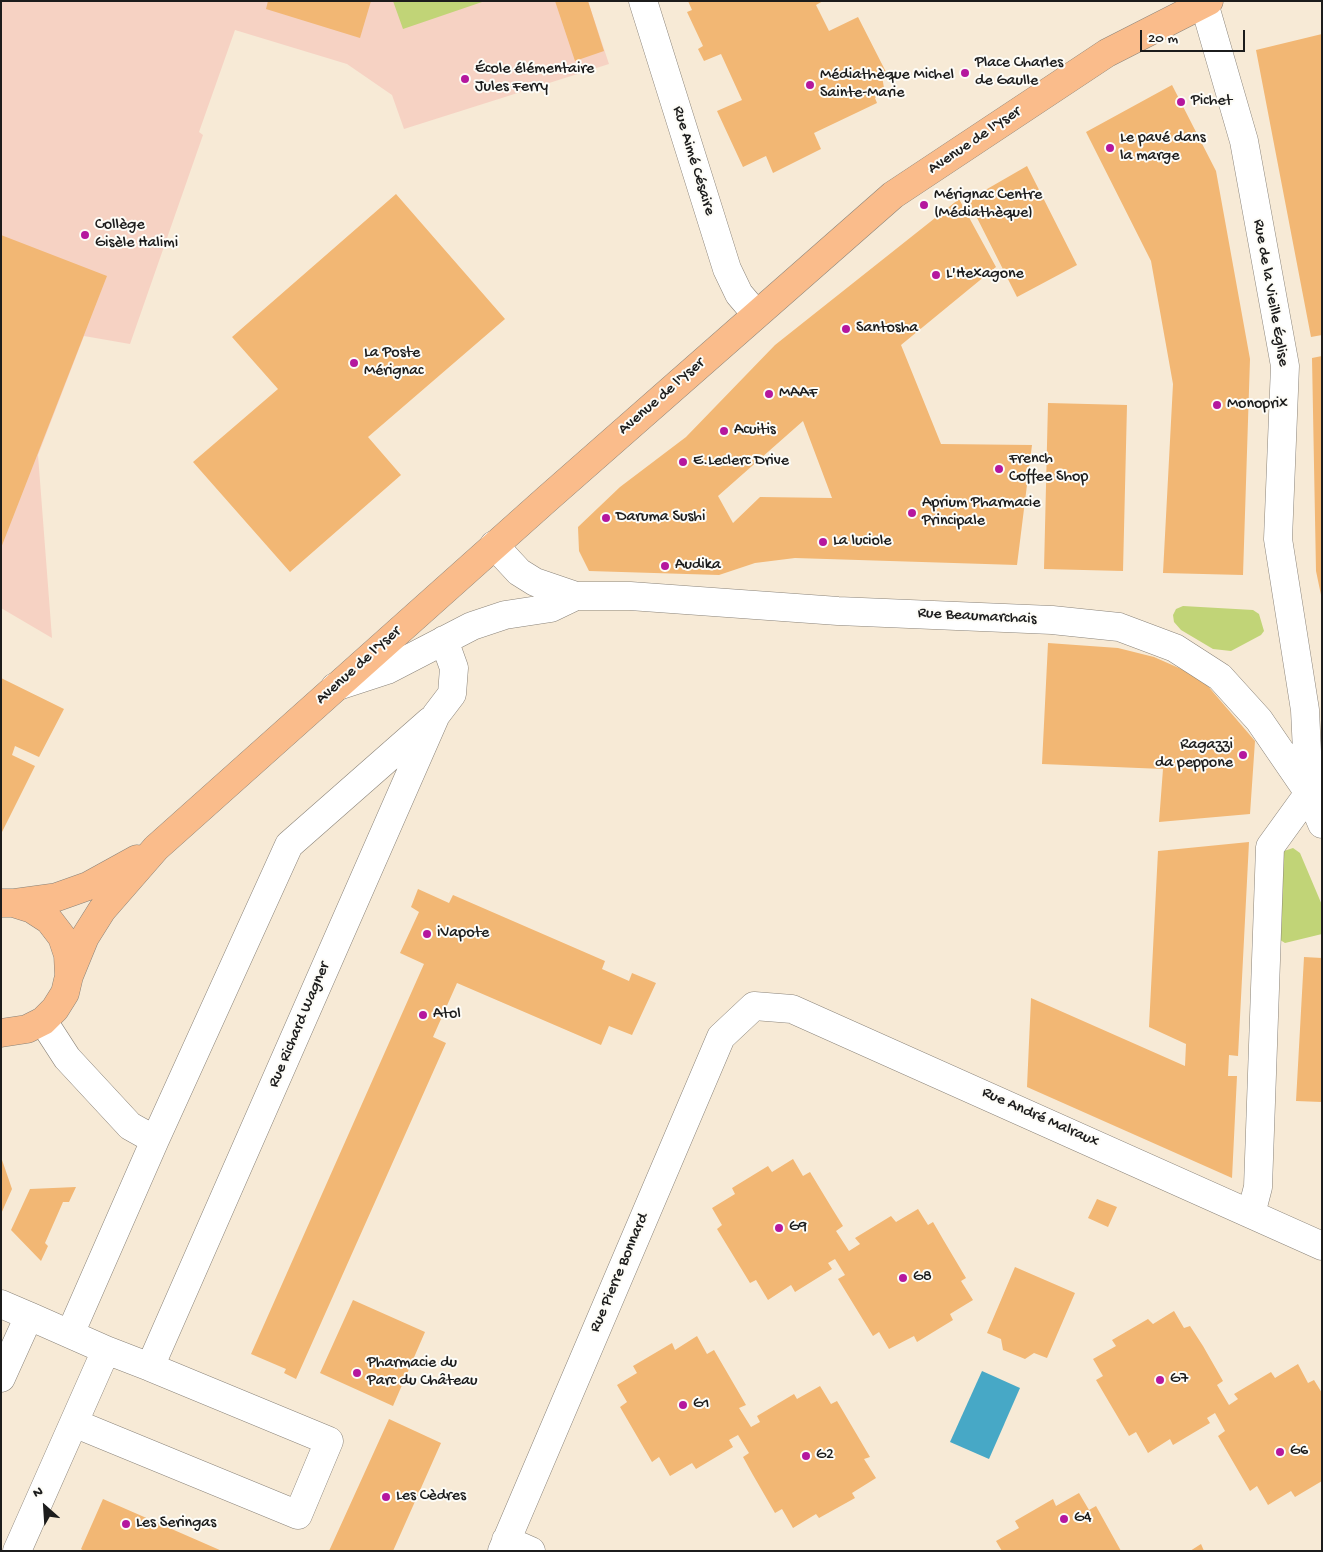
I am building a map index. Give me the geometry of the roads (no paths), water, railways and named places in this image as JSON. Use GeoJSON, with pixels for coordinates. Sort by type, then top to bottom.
{"type":"FeatureCollection","features":[{"type":"Feature","properties":{"kind":"main road","name":"Avenue de l'Yser"},"geometry":{"type":"LineString","coordinates":[[43,1021],[56,1008],[65,993],[69,976],[85,937],[102,910],[156,848],[494,545],[756,314],[893,195],[1107,53],[1206,2]]}},
{"type":"Feature","properties":{"kind":"main road","name":"Avenue de l'Yser"},"geometry":{"type":"LineString","coordinates":[[7,903],[57,897],[88,886],[156,848]]}},
{"type":"Feature","properties":{"kind":"main road"},"geometry":{"type":"LineString","coordinates":[[7,903],[32,909],[49,920],[62,936],[68,955],[69,976]]}},
{"type":"Feature","properties":{"kind":"main road"},"geometry":{"type":"LineString","coordinates":[[1,1033],[27,1030],[43,1021]]}},
{"type":"Feature","properties":{"kind":"street","name":"Rue Aimé Césaire"},"geometry":{"type":"LineString","coordinates":[[643,1],[727,270],[738,294],[756,314]]}},
{"type":"Feature","properties":{"kind":"street","name":"Rue de la Vieille Église"},"geometry":{"type":"LineString","coordinates":[[1206,2],[1244,141],[1285,366],[1278,539],[1305,710],[1309,793],[1322,824]]}},
{"type":"Feature","properties":{"kind":"street","name":"Rue Beaumarchais"},"geometry":{"type":"LineString","coordinates":[[494,545],[519,572],[534,582],[576,596],[630,596],[894,624],[938,616],[1052,620],[1119,627],[1175,648],[1220,677],[1259,720],[1309,793]]}},
{"type":"Feature","properties":{"kind":"street","name":"Rue Beaumarchais"},"geometry":{"type":"LineString","coordinates":[[335,687],[387,670],[472,626],[505,615],[552,608],[576,596]]}},
{"type":"Feature","properties":{"kind":"street","name":"Rue Richard Wagner"},"geometry":{"type":"LineString","coordinates":[[150,1367],[436,715],[452,694],[454,668],[444,640]]}},
{"type":"Feature","properties":{"kind":"street"},"geometry":{"type":"LineString","coordinates":[[70,1334],[155,1140],[289,845],[436,715]]}},
{"type":"Feature","properties":{"kind":"street"},"geometry":{"type":"LineString","coordinates":[[1250,1214],[1258,1187],[1270,847],[1309,793]]}},
{"type":"Feature","properties":{"kind":"street","name":"Rue André Malraux"},"geometry":{"type":"LineString","coordinates":[[754,1006],[792,1009],[1322,1246]]}},
{"type":"Feature","properties":{"kind":"street","name":"Rue Pierre Bonnard"},"geometry":{"type":"LineString","coordinates":[[504,1545],[721,1037],[754,1006]]}},
{"type":"Feature","properties":{"kind":"street"},"geometry":{"type":"LineString","coordinates":[[43,1021],[66,1058],[130,1126],[155,1140]]}},
{"type":"Feature","properties":{"kind":"street"},"geometry":{"type":"LineString","coordinates":[[1,1304],[106,1350],[329,1441],[298,1515],[74,1423]]}},
{"type":"Feature","properties":{"kind":"street"},"geometry":{"type":"LineString","coordinates":[[1,1378],[29,1316]]}},
{"type":"Feature","properties":{"kind":"street"},"geometry":{"type":"LineString","coordinates":[[17,1551],[106,1350]]}},
{"type":"Feature","properties":{"kind":"street"},"geometry":{"type":"LineString","coordinates":[[504,1545],[531,1551]]}},
{"type":"Feature","properties":{"kind":"water"},"geometry":{"type":"Polygon","coordinates":[[[982,1371],[1020,1388],[989,1459],[950,1442],[982,1371]]]}},
{"type":"Feature","properties":{"kind":"place","name":"Place Charles de Gaulle"},"geometry":{"type":"Point","coordinates":[965,73]}},
{"type":"Feature","properties":{"kind":"place","name":"École élémentaire Jules Ferry"},"geometry":{"type":"Point","coordinates":[465,79]}},
{"type":"Feature","properties":{"kind":"place","name":"Médiathèque Michel Sainte-Marie"},"geometry":{"type":"Point","coordinates":[810,85]}},
{"type":"Feature","properties":{"kind":"place","name":"Pichet"},"geometry":{"type":"Point","coordinates":[1181,102]}},
{"type":"Feature","properties":{"kind":"place","name":"Le pavé dans la marge"},"geometry":{"type":"Point","coordinates":[1110,148]}},
{"type":"Feature","properties":{"kind":"place","name":"Mérignac Centre (Médiathèque)"},"geometry":{"type":"Point","coordinates":[924,205]}},
{"type":"Feature","properties":{"kind":"place","name":"Collège Gisèle Halimi"},"geometry":{"type":"Point","coordinates":[85,235]}},
{"type":"Feature","properties":{"kind":"place","name":"L'Hexagone"},"geometry":{"type":"Point","coordinates":[936,275]}},
{"type":"Feature","properties":{"kind":"place","name":"Santosha"},"geometry":{"type":"Point","coordinates":[846,329]}},
{"type":"Feature","properties":{"kind":"place","name":"La Poste Mérignac"},"geometry":{"type":"Point","coordinates":[354,363]}},
{"type":"Feature","properties":{"kind":"place","name":"MAAF"},"geometry":{"type":"Point","coordinates":[769,394]}},
{"type":"Feature","properties":{"kind":"place","name":"Monoprix"},"geometry":{"type":"Point","coordinates":[1217,405]}},
{"type":"Feature","properties":{"kind":"place","name":"Acuitis"},"geometry":{"type":"Point","coordinates":[724,431]}},
{"type":"Feature","properties":{"kind":"place","name":"E.Leclerc Drive"},"geometry":{"type":"Point","coordinates":[683,462]}},
{"type":"Feature","properties":{"kind":"place","name":"French Coffee Shop"},"geometry":{"type":"Point","coordinates":[999,469]}},
{"type":"Feature","properties":{"kind":"place","name":"Aprium Pharmacie Principale"},"geometry":{"type":"Point","coordinates":[912,513]}},
{"type":"Feature","properties":{"kind":"place","name":"Daruma Sushi"},"geometry":{"type":"Point","coordinates":[606,518]}},
{"type":"Feature","properties":{"kind":"place","name":"La luciole"},"geometry":{"type":"Point","coordinates":[823,542]}},
{"type":"Feature","properties":{"kind":"place","name":"Audika"},"geometry":{"type":"Point","coordinates":[665,566]}},
{"type":"Feature","properties":{"kind":"place","name":"Ragazzi da peppone"},"geometry":{"type":"Point","coordinates":[1243,755]}},
{"type":"Feature","properties":{"kind":"place","name":"iVapote"},"geometry":{"type":"Point","coordinates":[427,934]}},
{"type":"Feature","properties":{"kind":"place","name":"Atol"},"geometry":{"type":"Point","coordinates":[423,1015]}},
{"type":"Feature","properties":{"kind":"place","name":"G9"},"geometry":{"type":"Point","coordinates":[779,1228]}},
{"type":"Feature","properties":{"kind":"place","name":"G8"},"geometry":{"type":"Point","coordinates":[903,1278]}},
{"type":"Feature","properties":{"kind":"place","name":"Pharmacie du Parc du Château"},"geometry":{"type":"Point","coordinates":[357,1373]}},
{"type":"Feature","properties":{"kind":"place","name":"G7"},"geometry":{"type":"Point","coordinates":[1160,1380]}},
{"type":"Feature","properties":{"kind":"place","name":"G1"},"geometry":{"type":"Point","coordinates":[683,1405]}},
{"type":"Feature","properties":{"kind":"place","name":"G6"},"geometry":{"type":"Point","coordinates":[1280,1452]}},
{"type":"Feature","properties":{"kind":"place","name":"G2"},"geometry":{"type":"Point","coordinates":[806,1456]}},
{"type":"Feature","properties":{"kind":"place","name":"Les Cèdres"},"geometry":{"type":"Point","coordinates":[386,1497]}},
{"type":"Feature","properties":{"kind":"place","name":"G4"},"geometry":{"type":"Point","coordinates":[1064,1519]}},
{"type":"Feature","properties":{"kind":"place","name":"Les Seringas"},"geometry":{"type":"Point","coordinates":[126,1524]}}]}
